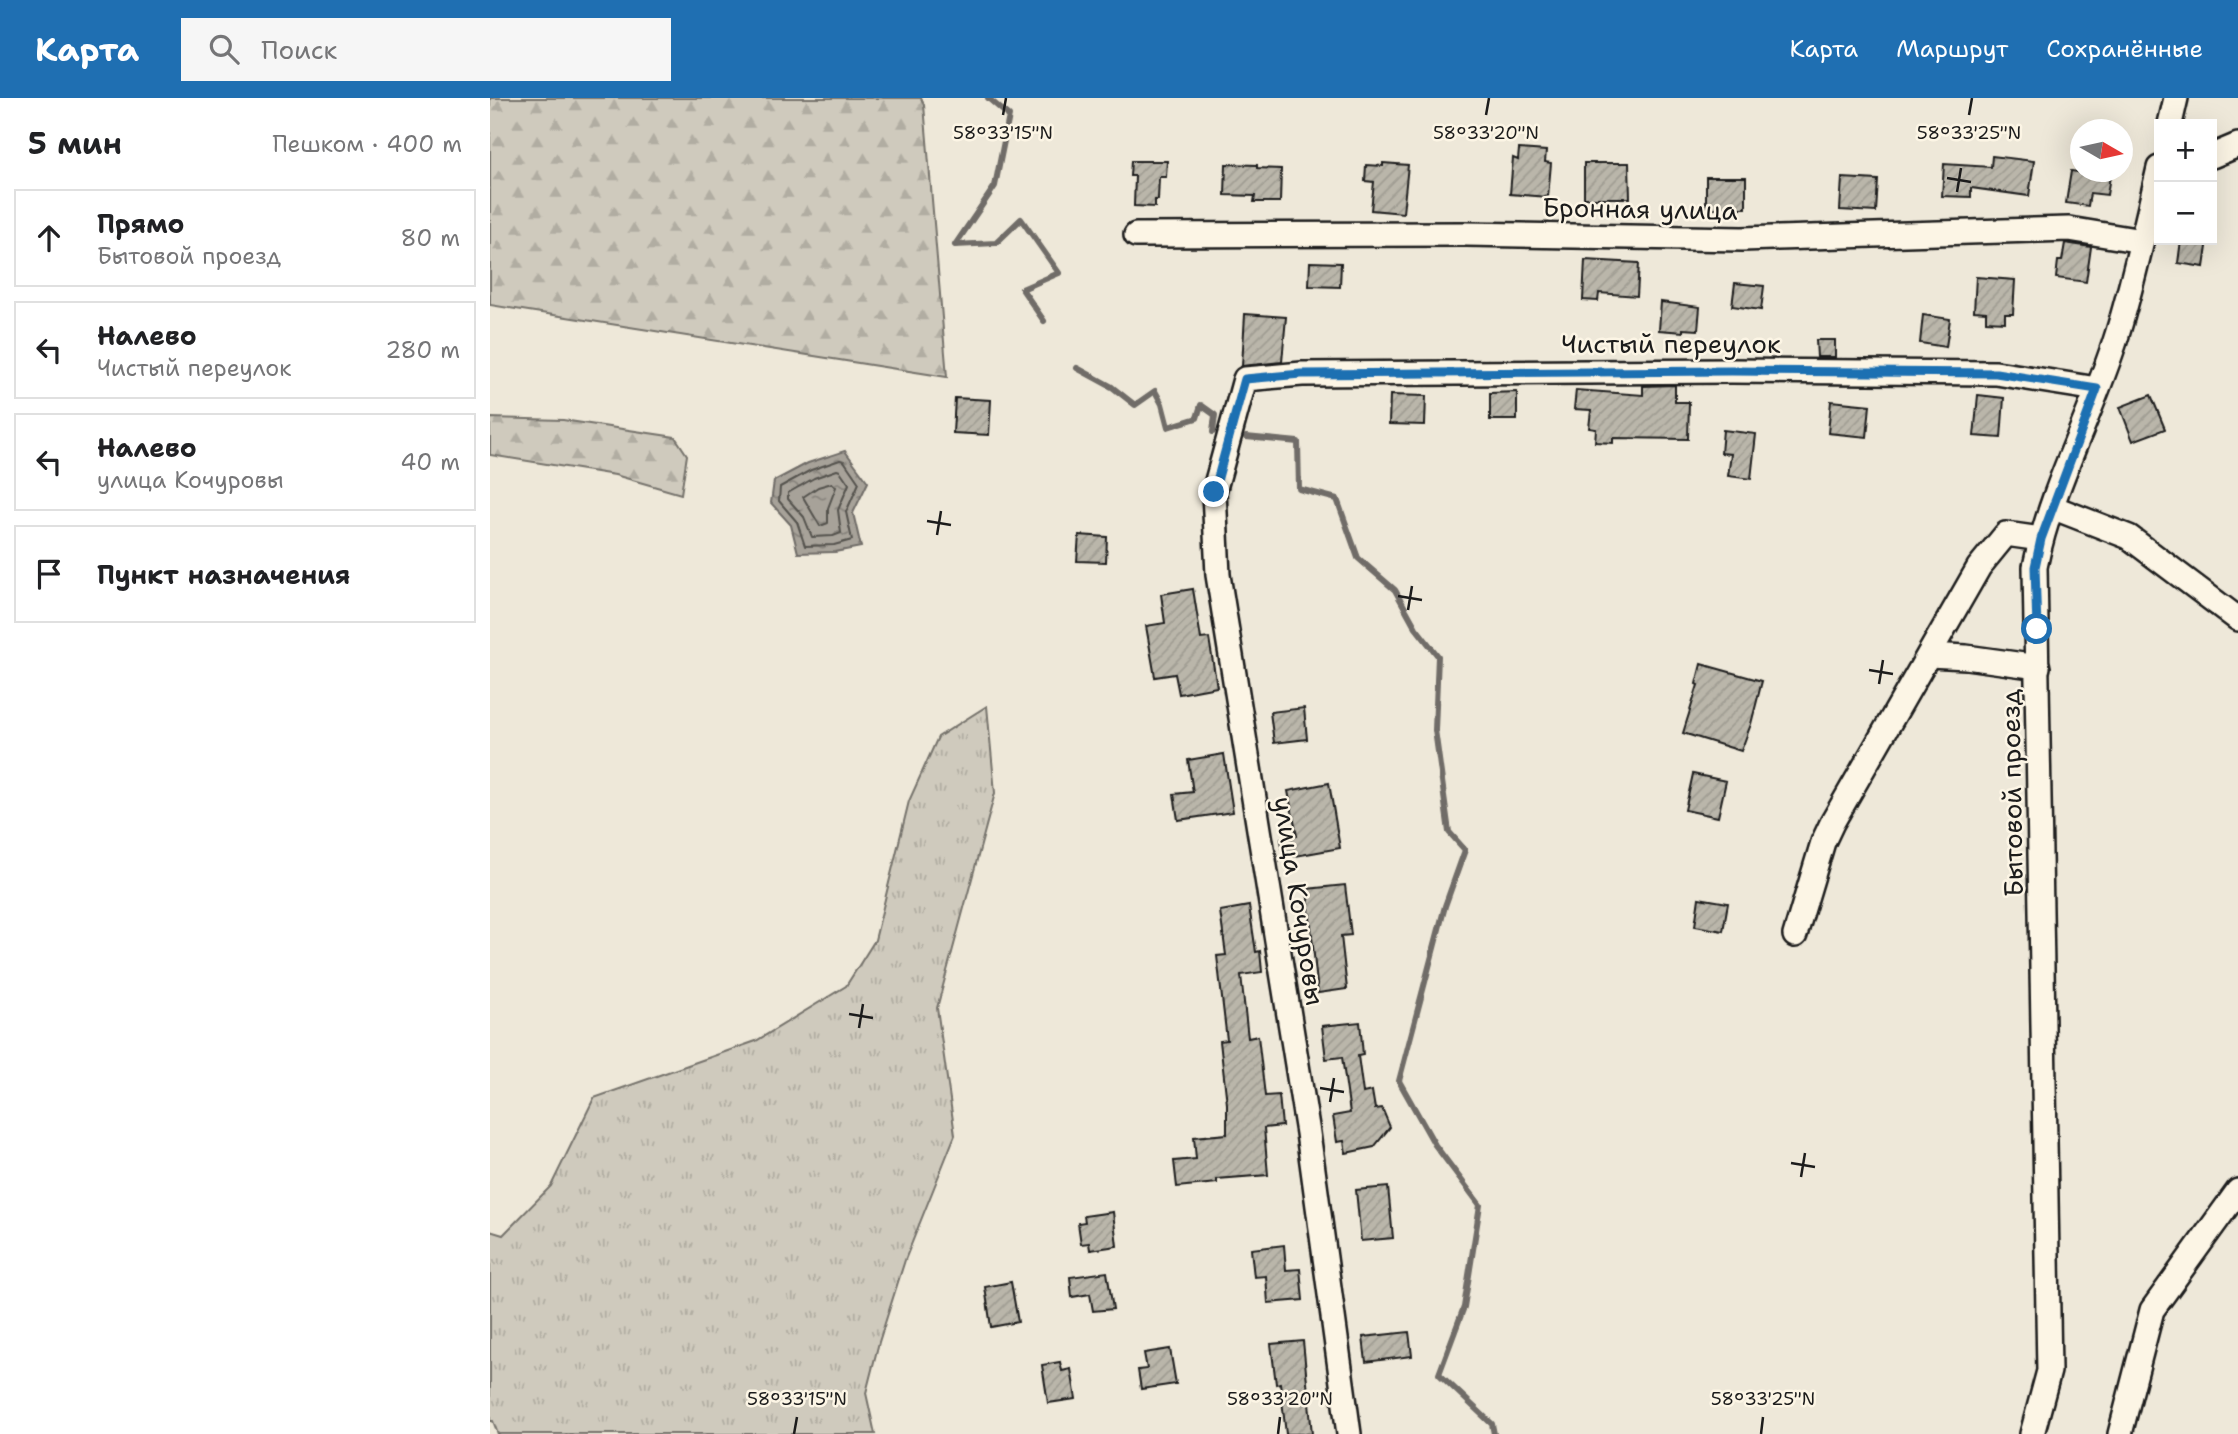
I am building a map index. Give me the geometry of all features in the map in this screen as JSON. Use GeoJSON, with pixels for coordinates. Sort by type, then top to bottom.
{"type":"FeatureCollection","features":[{"type":"Feature","properties":{"kind":"street"},"geometry":{"type":"LineString","coordinates":[[2171,119],[2176,98]]}},
{"type":"Feature","properties":{"kind":"street"},"geometry":{"type":"LineString","coordinates":[[2217,154],[2238,145]]}},
{"type":"Feature","properties":{"kind":"street","name":"Бытовой проезд"},"geometry":{"type":"LineString","coordinates":[[2032,1434],[2049,1371],[2035,567],[2052,507],[2117,335],[2156,182]]}},
{"type":"Feature","properties":{"kind":"street","name":"Бронная улица"},"geometry":{"type":"LineString","coordinates":[[1136,234],[1466,234],[1742,239],[2069,229],[2142,241]]}},
{"type":"Feature","properties":{"kind":"street","name":"Чистый переулок"},"geometry":{"type":"LineString","coordinates":[[1245,379],[1329,374],[1717,371],[1996,373],[2097,389]]}},
{"type":"Feature","properties":{"kind":"street","name":"улица Кочуровы"},"geometry":{"type":"LineString","coordinates":[[1245,379],[1214,492],[1218,575],[1308,1133],[1349,1434]]}},
{"type":"Feature","properties":{"kind":"street"},"geometry":{"type":"LineString","coordinates":[[2052,507],[2129,537],[2238,619]]}},
{"type":"Feature","properties":{"kind":"street"},"geometry":{"type":"LineString","coordinates":[[1795,935],[1823,842],[1979,567],[2006,534],[2041,539]]}},
{"type":"Feature","properties":{"kind":"street"},"geometry":{"type":"LineString","coordinates":[[1929,655],[2038,667]]}},
{"type":"Feature","properties":{"kind":"street"},"geometry":{"type":"LineString","coordinates":[[2120,1434],[2152,1310],[2238,1191]]}},
{"type":"Feature","properties":{"kind":"green space"},"geometry":{"type":"Polygon","coordinates":[[[490,98],[921,98],[924,105],[947,377],[490,305],[490,98]]]}},
{"type":"Feature","properties":{"kind":"green space"},"geometry":{"type":"Polygon","coordinates":[[[490,418],[563,420],[675,437],[687,455],[681,494],[615,475],[490,455],[490,418]]]}},
{"type":"Feature","properties":{"kind":"green space"},"geometry":{"type":"Polygon","coordinates":[[[987,706],[995,793],[937,1008],[955,1135],[905,1260],[879,1342],[866,1393],[875,1434],[498,1434],[493,1421],[490,1421],[490,1231],[503,1235],[551,1186],[594,1098],[756,1041],[846,986],[875,940],[909,801],[938,737],[987,706]]]}},
{"type":"Feature","properties":{"kind":"water"},"geometry":{"type":"Polygon","coordinates":[[[845,451],[868,482],[853,513],[861,547],[835,552],[798,553],[791,525],[771,503],[774,481],[808,463],[845,451]]]}},
{"type":"Feature","properties":{"kind":"building"},"geometry":{"type":"Polygon","coordinates":[[[1519,149],[1546,151],[1545,162],[1551,163],[1548,197],[1510,194],[1513,158],[1518,160],[1519,149]]]}},
{"type":"Feature","properties":{"kind":"building"},"geometry":{"type":"Polygon","coordinates":[[[1992,156],[2034,161],[2029,196],[1971,188],[1971,197],[1942,196],[1944,164],[1991,167],[1992,156]]]}},
{"type":"Feature","properties":{"kind":"building"},"geometry":{"type":"Polygon","coordinates":[[[1131,161],[1167,161],[1166,177],[1159,177],[1155,207],[1134,206],[1135,176],[1130,176],[1131,161]]]}},
{"type":"Feature","properties":{"kind":"building"},"geometry":{"type":"Polygon","coordinates":[[[1383,163],[1408,165],[1403,213],[1371,210],[1374,182],[1365,181],[1366,165],[1383,166],[1383,163]]]}},
{"type":"Feature","properties":{"kind":"building"},"geometry":{"type":"Polygon","coordinates":[[[1584,163],[1629,163],[1630,198],[1584,198],[1584,163]]]}},
{"type":"Feature","properties":{"kind":"building"},"geometry":{"type":"Polygon","coordinates":[[[1226,164],[1281,169],[1280,202],[1254,202],[1255,196],[1225,195],[1226,164]]]}},
{"type":"Feature","properties":{"kind":"building"},"geometry":{"type":"Polygon","coordinates":[[[1706,177],[1746,177],[1746,208],[1706,208],[1706,177]]]}},
{"type":"Feature","properties":{"kind":"building"},"geometry":{"type":"Polygon","coordinates":[[[2070,177],[2070,182],[2109,182],[2107,195],[2090,193],[2088,206],[2066,203],[2070,177]]]}},
{"type":"Feature","properties":{"kind":"building"},"geometry":{"type":"Polygon","coordinates":[[[1842,178],[1878,180],[1876,212],[1840,210],[1842,178]]]}},
{"type":"Feature","properties":{"kind":"building"},"geometry":{"type":"Polygon","coordinates":[[[2065,243],[2091,247],[2086,282],[2056,278],[2058,261],[2062,261],[2065,243]]]}},
{"type":"Feature","properties":{"kind":"building"},"geometry":{"type":"Polygon","coordinates":[[[2180,245],[2207,245],[2204,267],[2178,263],[2180,245]]]}},
{"type":"Feature","properties":{"kind":"building"},"geometry":{"type":"Polygon","coordinates":[[[1585,260],[1639,263],[1637,296],[1599,293],[1598,301],[1583,300],[1585,260]]]}},
{"type":"Feature","properties":{"kind":"building"},"geometry":{"type":"Polygon","coordinates":[[[1310,262],[1341,263],[1340,287],[1309,286],[1310,262]]]}},
{"type":"Feature","properties":{"kind":"building"},"geometry":{"type":"Polygon","coordinates":[[[1976,277],[2015,280],[2013,314],[2005,314],[2005,322],[1986,321],[1986,312],[1974,311],[1976,277]]]}},
{"type":"Feature","properties":{"kind":"building"},"geometry":{"type":"Polygon","coordinates":[[[1735,283],[1764,286],[1761,310],[1732,306],[1735,283]]]}},
{"type":"Feature","properties":{"kind":"building"},"geometry":{"type":"Polygon","coordinates":[[[1661,302],[1700,307],[1698,330],[1659,330],[1661,302]]]}},
{"type":"Feature","properties":{"kind":"building"},"geometry":{"type":"Polygon","coordinates":[[[1245,314],[1286,317],[1282,362],[1242,366],[1245,314]]]}},
{"type":"Feature","properties":{"kind":"building"},"geometry":{"type":"Polygon","coordinates":[[[1923,315],[1950,319],[1946,347],[1920,343],[1923,315]]]}},
{"type":"Feature","properties":{"kind":"building"},"geometry":{"type":"Polygon","coordinates":[[[1816,340],[1835,340],[1835,357],[1817,357],[1816,340]]]}},
{"type":"Feature","properties":{"kind":"building"},"geometry":{"type":"Polygon","coordinates":[[[1675,385],[1675,402],[1689,402],[1688,439],[1613,438],[1613,443],[1595,442],[1596,429],[1589,428],[1591,410],[1574,409],[1576,390],[1643,395],[1643,386],[1675,385]]]}},
{"type":"Feature","properties":{"kind":"building"},"geometry":{"type":"Polygon","coordinates":[[[1517,392],[1517,420],[1490,420],[1490,393],[1517,392]]]}},
{"type":"Feature","properties":{"kind":"building"},"geometry":{"type":"Polygon","coordinates":[[[1390,395],[1426,396],[1425,425],[1389,424],[1390,395]]]}},
{"type":"Feature","properties":{"kind":"building"},"geometry":{"type":"Polygon","coordinates":[[[1978,395],[2004,398],[2001,438],[1974,436],[1978,395]]]}},
{"type":"Feature","properties":{"kind":"building"},"geometry":{"type":"Polygon","coordinates":[[[2151,395],[2165,429],[2133,441],[2120,407],[2151,395]]]}},
{"type":"Feature","properties":{"kind":"building"},"geometry":{"type":"Polygon","coordinates":[[[955,398],[991,400],[989,435],[953,433],[955,398]]]}},
{"type":"Feature","properties":{"kind":"building"},"geometry":{"type":"Polygon","coordinates":[[[1831,401],[1870,405],[1867,437],[1828,433],[1831,401]]]}},
{"type":"Feature","properties":{"kind":"building"},"geometry":{"type":"Polygon","coordinates":[[[1723,430],[1756,434],[1751,479],[1728,476],[1731,454],[1721,453],[1723,430]]]}},
{"type":"Feature","properties":{"kind":"building"},"geometry":{"type":"Polygon","coordinates":[[[1079,535],[1107,537],[1106,562],[1077,561],[1079,535]]]}},
{"type":"Feature","properties":{"kind":"building"},"geometry":{"type":"Polygon","coordinates":[[[1193,589],[1201,639],[1209,638],[1217,687],[1179,694],[1175,674],[1155,677],[1146,626],[1165,623],[1161,594],[1193,589]]]}},
{"type":"Feature","properties":{"kind":"building"},"geometry":{"type":"Polygon","coordinates":[[[1701,664],[1762,681],[1741,751],[1683,733],[1698,685],[1696,684],[1701,664]]]}},
{"type":"Feature","properties":{"kind":"building"},"geometry":{"type":"Polygon","coordinates":[[[1304,708],[1307,739],[1274,743],[1270,712],[1304,708]]]}},
{"type":"Feature","properties":{"kind":"building"},"geometry":{"type":"Polygon","coordinates":[[[1224,754],[1233,812],[1178,820],[1174,794],[1193,792],[1188,760],[1224,754]]]}},
{"type":"Feature","properties":{"kind":"building"},"geometry":{"type":"Polygon","coordinates":[[[1693,774],[1726,781],[1718,817],[1685,810],[1693,774]]]}},
{"type":"Feature","properties":{"kind":"building"},"geometry":{"type":"Polygon","coordinates":[[[1329,783],[1340,848],[1284,858],[1281,839],[1297,836],[1288,791],[1329,783]]]}},
{"type":"Feature","properties":{"kind":"building"},"geometry":{"type":"Polygon","coordinates":[[[1345,885],[1351,935],[1341,936],[1347,989],[1318,993],[1307,889],[1345,885]]]}},
{"type":"Feature","properties":{"kind":"building"},"geometry":{"type":"Polygon","coordinates":[[[1699,898],[1728,903],[1723,931],[1695,926],[1699,898]]]}},
{"type":"Feature","properties":{"kind":"building"},"geometry":{"type":"Polygon","coordinates":[[[1249,906],[1262,972],[1241,975],[1248,1038],[1258,1036],[1265,1096],[1279,1095],[1282,1126],[1264,1128],[1268,1175],[1217,1179],[1217,1183],[1177,1187],[1174,1161],[1196,1159],[1194,1137],[1227,1134],[1227,1104],[1220,1041],[1227,1040],[1217,956],[1226,955],[1220,911],[1249,906]]]}},
{"type":"Feature","properties":{"kind":"building"},"geometry":{"type":"Polygon","coordinates":[[[1360,1022],[1363,1055],[1358,1056],[1363,1093],[1372,1091],[1375,1109],[1382,1108],[1390,1127],[1374,1147],[1346,1153],[1344,1141],[1337,1142],[1333,1116],[1350,1113],[1342,1057],[1326,1059],[1322,1026],[1360,1022]]]}},
{"type":"Feature","properties":{"kind":"building"},"geometry":{"type":"Polygon","coordinates":[[[1388,1187],[1393,1238],[1361,1241],[1356,1190],[1388,1187]]]}},
{"type":"Feature","properties":{"kind":"building"},"geometry":{"type":"Polygon","coordinates":[[[1113,1212],[1117,1246],[1090,1250],[1089,1243],[1081,1244],[1078,1223],[1085,1222],[1084,1216],[1113,1212]]]}},
{"type":"Feature","properties":{"kind":"building"},"geometry":{"type":"Polygon","coordinates":[[[1284,1245],[1286,1270],[1300,1269],[1303,1300],[1268,1303],[1266,1276],[1254,1277],[1251,1249],[1284,1245]]]}},
{"type":"Feature","properties":{"kind":"building"},"geometry":{"type":"Polygon","coordinates":[[[1107,1272],[1113,1309],[1093,1311],[1090,1294],[1072,1297],[1070,1277],[1107,1272]]]}},
{"type":"Feature","properties":{"kind":"building"},"geometry":{"type":"Polygon","coordinates":[[[1011,1282],[1018,1322],[991,1327],[985,1287],[1011,1282]]]}},
{"type":"Feature","properties":{"kind":"building"},"geometry":{"type":"Polygon","coordinates":[[[1409,1332],[1412,1356],[1366,1362],[1363,1337],[1409,1332]]]}},
{"type":"Feature","properties":{"kind":"building"},"geometry":{"type":"Polygon","coordinates":[[[1303,1341],[1312,1434],[1286,1434],[1280,1383],[1276,1384],[1271,1344],[1303,1341]]]}},
{"type":"Feature","properties":{"kind":"building"},"geometry":{"type":"Polygon","coordinates":[[[1170,1349],[1176,1384],[1141,1389],[1138,1370],[1147,1369],[1144,1353],[1170,1349]]]}},
{"type":"Feature","properties":{"kind":"building"},"geometry":{"type":"Polygon","coordinates":[[[1060,1362],[1062,1371],[1071,1369],[1076,1399],[1048,1403],[1042,1365],[1060,1362]]]}},
{"type":"Feature","properties":{"kind":"waterway"},"geometry":{"type":"LineString","coordinates":[[988,98],[1009,116],[995,186],[955,245],[996,243],[1021,219],[1059,273],[1022,289],[1044,321]]}},
{"type":"Feature","properties":{"kind":"waterway"},"geometry":{"type":"LineString","coordinates":[[1077,368],[1112,387],[1135,405],[1155,391],[1162,404],[1168,427],[1197,418],[1201,405],[1215,415],[1213,432]]}},
{"type":"Feature","properties":{"kind":"waterway"},"geometry":{"type":"LineString","coordinates":[[1246,437],[1298,442],[1299,489],[1337,499],[1358,558],[1395,590],[1416,628],[1438,656],[1435,730],[1449,832],[1465,850],[1445,906],[1399,1081],[1435,1145],[1480,1205],[1464,1307],[1439,1374],[1492,1424],[1494,1434]]}},
{"type":"Feature","properties":{"kind":"route"},"geometry":{"type":"LineString","coordinates":[[1214,492],[1245,379],[1301,374],[1731,371],[1996,373],[2097,389],[2041,539],[2035,567],[2037,629]]}}]}
